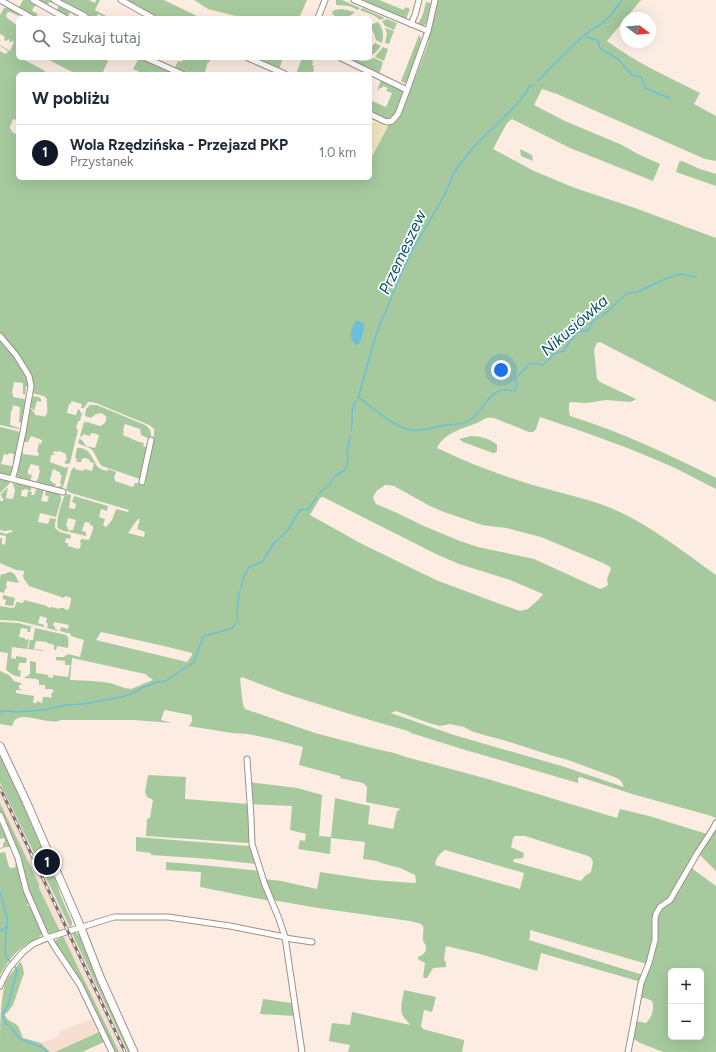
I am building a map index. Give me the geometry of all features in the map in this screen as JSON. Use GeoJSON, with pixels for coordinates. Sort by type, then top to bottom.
{"type":"FeatureCollection","features":[{"type":"Feature","properties":{"kind":"street"},"geometry":{"type":"LineString","coordinates":[[0,0],[28,16]]}},
{"type":"Feature","properties":{"kind":"street"},"geometry":{"type":"LineString","coordinates":[[33,0],[61,16]]}},
{"type":"Feature","properties":{"kind":"street"},"geometry":{"type":"LineString","coordinates":[[54,0],[85,16]]}},
{"type":"Feature","properties":{"kind":"street"},"geometry":{"type":"LineString","coordinates":[[120,0],[150,16]]}},
{"type":"Feature","properties":{"kind":"street"},"geometry":{"type":"LineString","coordinates":[[319,16],[325,0]]}},
{"type":"Feature","properties":{"kind":"street"},"geometry":{"type":"LineString","coordinates":[[354,0],[428,31]]}},
{"type":"Feature","properties":{"kind":"street"},"geometry":{"type":"LineString","coordinates":[[411,24],[419,0]]}},
{"type":"Feature","properties":{"kind":"street"},"geometry":{"type":"LineString","coordinates":[[372,115],[384,121],[390,122],[398,114],[428,31],[435,0]]}},
{"type":"Feature","properties":{"kind":"street"},"geometry":{"type":"LineString","coordinates":[[150,60],[178,72]]}},
{"type":"Feature","properties":{"kind":"street"},"geometry":{"type":"LineString","coordinates":[[253,60],[280,72]]}},
{"type":"Feature","properties":{"kind":"street"},"geometry":{"type":"LineString","coordinates":[[345,60],[370,72]]}},
{"type":"Feature","properties":{"kind":"street"},"geometry":{"type":"LineString","coordinates":[[372,73],[407,90]]}},
{"type":"Feature","properties":{"kind":"street"},"geometry":{"type":"LineString","coordinates":[[0,336],[16,355],[29,376],[31,386],[22,437],[12,480]]}},
{"type":"Feature","properties":{"kind":"street"},"geometry":{"type":"LineString","coordinates":[[142,482],[151,440]]}},
{"type":"Feature","properties":{"kind":"street"},"geometry":{"type":"LineString","coordinates":[[0,476],[63,492]]}},
{"type":"Feature","properties":{"kind":"street"},"geometry":{"type":"LineString","coordinates":[[0,746],[26,801],[101,979],[134,1052]]}},
{"type":"Feature","properties":{"kind":"street"},"geometry":{"type":"LineString","coordinates":[[247,759],[252,844],[265,885],[285,938],[302,1052]]}},
{"type":"Feature","properties":{"kind":"street"},"geometry":{"type":"LineString","coordinates":[[0,815],[18,858],[28,896],[48,938],[80,984],[112,1052]]}},
{"type":"Feature","properties":{"kind":"street"},"geometry":{"type":"LineString","coordinates":[[628,1052],[640,987],[655,940],[656,914],[660,907],[670,900],[716,823]]}},
{"type":"Feature","properties":{"kind":"street"},"geometry":{"type":"LineString","coordinates":[[0,986],[2,978],[16,959],[39,941],[117,916],[168,917],[225,925],[285,938],[312,942]]}},
{"type":"Feature","properties":{"kind":"shaded area"},"geometry":{"type":"Polygon","coordinates":[[[0,783],[70,927],[128,1052],[119,1052],[39,888],[39,884],[0,803],[0,783]]]}},
{"type":"Feature","properties":{"kind":"shaded area"},"geometry":{"type":"Polygon","coordinates":[[[93,1019],[99,1032],[55,1052],[50,1052],[41,1043],[60,1036],[58,1032],[93,1019]]]}},
{"type":"Feature","properties":{"kind":"green space"},"geometry":{"type":"Polygon","coordinates":[[[23,0],[32,0],[42,8],[36,5],[33,8],[32,11],[38,14],[37,16],[32,16],[18,9],[23,0]]]}},
{"type":"Feature","properties":{"kind":"green space"},"geometry":{"type":"Polygon","coordinates":[[[36,0],[52,0],[77,13],[76,16],[70,12],[68,16],[63,16],[56,12],[59,5],[53,2],[49,2],[48,5],[51,7],[50,8],[36,0]]]}},
{"type":"Feature","properties":{"kind":"green space"},"geometry":{"type":"Polygon","coordinates":[[[56,0],[89,0],[95,3],[96,0],[100,0],[95,10],[106,16],[98,14],[97,16],[83,16],[56,0]]]}},
{"type":"Feature","properties":{"kind":"green space"},"geometry":{"type":"Polygon","coordinates":[[[123,0],[164,0],[197,16],[151,16],[123,0]]]}},
{"type":"Feature","properties":{"kind":"green space"},"geometry":{"type":"Polygon","coordinates":[[[194,0],[307,0],[300,16],[236,16],[208,9],[194,0]]]}},
{"type":"Feature","properties":{"kind":"green space"},"geometry":{"type":"Polygon","coordinates":[[[336,0],[342,0],[360,8],[358,10],[349,6],[336,5],[336,0]]]}},
{"type":"Feature","properties":{"kind":"green space"},"geometry":{"type":"Polygon","coordinates":[[[363,0],[379,0],[404,10],[405,7],[410,9],[406,19],[363,0]]]}},
{"type":"Feature","properties":{"kind":"green space"},"geometry":{"type":"Polygon","coordinates":[[[437,0],[642,0],[631,12],[620,12],[620,25],[607,41],[640,62],[700,93],[694,104],[716,116],[716,161],[705,159],[557,94],[542,89],[534,105],[565,121],[622,145],[660,164],[653,181],[570,148],[512,119],[507,123],[493,149],[534,171],[575,188],[635,208],[716,238],[716,402],[600,342],[597,343],[594,350],[597,379],[600,382],[636,399],[631,402],[606,400],[586,403],[571,402],[569,403],[569,411],[570,416],[608,429],[644,444],[716,478],[716,489],[675,468],[642,454],[591,434],[540,417],[536,429],[533,432],[529,432],[494,418],[487,418],[449,435],[437,448],[475,465],[540,487],[586,499],[613,509],[653,531],[716,575],[716,818],[632,794],[580,777],[578,778],[578,783],[473,752],[286,694],[242,677],[240,679],[243,705],[245,709],[315,733],[488,779],[617,818],[620,809],[649,816],[707,834],[670,898],[659,907],[654,939],[647,964],[530,930],[529,940],[643,975],[641,982],[541,953],[537,971],[480,954],[446,946],[444,959],[446,967],[433,968],[427,978],[425,978],[423,977],[425,963],[418,959],[418,957],[426,950],[426,946],[423,941],[422,925],[410,921],[272,900],[264,879],[317,889],[320,872],[373,880],[415,883],[416,881],[415,875],[400,868],[377,861],[363,859],[365,842],[331,838],[330,854],[298,849],[300,840],[305,841],[306,834],[290,830],[292,806],[251,804],[249,782],[297,788],[322,795],[319,836],[331,837],[335,798],[370,806],[368,824],[393,829],[397,811],[401,809],[366,802],[367,787],[363,783],[340,778],[340,776],[299,765],[303,747],[248,734],[188,726],[192,721],[191,715],[165,710],[161,720],[172,723],[134,720],[50,721],[24,717],[15,720],[12,726],[0,724],[0,671],[9,675],[14,681],[21,683],[22,685],[19,685],[19,689],[22,689],[16,690],[16,693],[34,696],[33,703],[37,703],[37,701],[42,703],[43,697],[52,697],[51,693],[54,692],[52,689],[45,689],[45,685],[39,685],[39,681],[37,679],[24,678],[30,674],[30,661],[36,662],[36,673],[48,675],[48,677],[53,678],[53,675],[68,677],[70,665],[65,665],[65,661],[56,660],[56,657],[64,657],[68,654],[80,657],[84,640],[71,636],[70,633],[60,631],[61,627],[68,629],[69,625],[54,622],[53,626],[55,626],[55,629],[58,631],[47,628],[47,618],[40,616],[38,623],[44,625],[44,627],[18,621],[0,620],[0,606],[12,608],[15,607],[16,602],[23,603],[24,600],[50,608],[64,608],[66,610],[69,609],[71,598],[66,596],[62,598],[29,586],[23,576],[24,571],[16,570],[0,563],[0,538],[2,538],[2,544],[5,545],[6,536],[0,535],[0,532],[6,534],[12,532],[12,530],[0,530],[0,501],[3,501],[3,498],[1,498],[2,496],[0,495],[8,487],[6,498],[13,499],[15,490],[13,484],[14,482],[31,486],[31,491],[25,489],[22,490],[21,496],[27,497],[28,491],[32,492],[31,495],[34,495],[38,488],[44,489],[41,501],[47,502],[49,497],[45,495],[46,490],[59,493],[61,500],[56,517],[40,513],[38,522],[48,524],[50,518],[56,519],[55,528],[60,532],[71,535],[70,539],[66,538],[65,543],[68,543],[68,546],[78,549],[80,548],[81,539],[89,540],[93,526],[90,525],[90,523],[85,522],[82,531],[86,532],[86,536],[69,532],[70,530],[73,530],[76,520],[68,518],[66,526],[68,527],[67,529],[69,529],[68,532],[58,528],[58,517],[65,495],[71,495],[69,508],[75,509],[76,504],[72,502],[74,496],[108,506],[107,511],[101,509],[99,517],[105,519],[103,525],[106,527],[112,520],[116,509],[128,512],[129,510],[71,493],[66,490],[73,468],[75,467],[75,469],[83,471],[84,469],[92,471],[94,463],[90,462],[89,459],[83,458],[81,462],[76,462],[77,459],[75,458],[77,448],[82,448],[88,451],[98,467],[107,471],[108,469],[116,472],[114,478],[115,481],[133,487],[135,483],[146,483],[144,481],[154,438],[154,429],[149,425],[96,403],[88,402],[84,408],[81,408],[82,404],[71,401],[67,413],[76,415],[78,409],[82,413],[76,428],[78,430],[70,463],[64,463],[67,459],[66,454],[59,451],[54,451],[53,454],[57,455],[51,455],[50,462],[66,468],[68,466],[63,487],[60,489],[58,488],[62,485],[60,483],[62,475],[60,475],[60,472],[53,469],[50,480],[56,484],[54,487],[36,483],[40,471],[39,466],[31,464],[28,470],[28,474],[32,475],[30,482],[19,479],[17,476],[21,451],[23,451],[23,454],[38,456],[39,453],[37,452],[39,443],[41,444],[42,440],[31,436],[28,442],[23,442],[28,408],[32,409],[35,415],[44,417],[47,413],[47,399],[44,396],[32,393],[33,386],[0,334],[0,51],[6,54],[8,51],[0,45],[10,51],[14,42],[9,42],[9,39],[6,41],[4,40],[5,37],[0,34],[0,15],[4,8],[9,7],[21,13],[19,16],[8,12],[6,15],[7,18],[16,25],[16,60],[25,60],[45,71],[16,72],[16,120],[13,119],[10,127],[12,132],[16,134],[16,180],[372,180],[372,156],[389,124],[403,107],[429,41],[427,38],[437,0]],[[385,485],[377,491],[373,498],[376,504],[460,541],[478,547],[534,559],[600,589],[608,585],[607,579],[611,569],[603,563],[541,537],[506,528],[482,525],[444,512],[394,486],[385,485]],[[323,497],[320,498],[310,515],[362,544],[436,580],[520,611],[528,609],[543,594],[510,580],[459,564],[438,555],[323,497]],[[138,519],[128,533],[144,537],[145,532],[137,529],[140,519],[138,519]],[[101,632],[96,640],[187,662],[192,655],[192,653],[101,632]],[[72,658],[70,680],[110,683],[131,689],[153,680],[145,674],[72,658]],[[396,711],[391,713],[454,735],[565,767],[624,787],[621,781],[617,778],[568,760],[471,731],[464,727],[450,724],[440,726],[396,711]],[[515,836],[511,847],[524,853],[523,858],[514,859],[514,862],[581,881],[591,872],[593,862],[588,856],[525,836],[515,836]],[[445,850],[437,858],[435,865],[520,889],[524,873],[445,850]]]}},
{"type":"Feature","properties":{"kind":"green space"},"geometry":{"type":"Polygon","coordinates":[[[426,2],[431,3],[426,23],[424,25],[418,24],[423,14],[426,2]]]}},
{"type":"Feature","properties":{"kind":"green space"},"geometry":{"type":"Polygon","coordinates":[[[362,8],[385,18],[380,20],[375,16],[360,10],[362,8]]]}},
{"type":"Feature","properties":{"kind":"green space"},"geometry":{"type":"Polygon","coordinates":[[[342,9],[355,12],[350,16],[334,16],[332,13],[334,10],[342,9]]]}},
{"type":"Feature","properties":{"kind":"green space"},"geometry":{"type":"Polygon","coordinates":[[[387,19],[397,23],[394,30],[385,26],[382,21],[387,19]]]}},
{"type":"Feature","properties":{"kind":"green space"},"geometry":{"type":"Polygon","coordinates":[[[378,22],[381,27],[383,32],[382,43],[376,40],[372,30],[372,24],[378,22]]]}},
{"type":"Feature","properties":{"kind":"green space"},"geometry":{"type":"Polygon","coordinates":[[[385,28],[394,31],[389,44],[385,43],[387,34],[385,28]]]}},
{"type":"Feature","properties":{"kind":"green space"},"geometry":{"type":"Polygon","coordinates":[[[419,35],[421,38],[418,52],[408,82],[404,83],[401,81],[419,35]]]}},
{"type":"Feature","properties":{"kind":"green space"},"geometry":{"type":"Polygon","coordinates":[[[375,43],[381,46],[372,55],[372,47],[375,43]]]}},
{"type":"Feature","properties":{"kind":"green space"},"geometry":{"type":"Polygon","coordinates":[[[383,47],[388,49],[384,61],[375,57],[383,47]]]}},
{"type":"Feature","properties":{"kind":"green space"},"geometry":{"type":"Polygon","coordinates":[[[374,58],[383,62],[379,75],[351,61],[372,60],[374,58]]]}},
{"type":"Feature","properties":{"kind":"green space"},"geometry":{"type":"Polygon","coordinates":[[[49,60],[108,61],[103,72],[72,72],[49,60]]]}},
{"type":"Feature","properties":{"kind":"green space"},"geometry":{"type":"Polygon","coordinates":[[[138,60],[148,60],[174,72],[140,72],[133,69],[138,60]]]}},
{"type":"Feature","properties":{"kind":"green space"},"geometry":{"type":"Polygon","coordinates":[[[182,60],[210,60],[207,64],[205,72],[180,72],[175,67],[178,61],[182,62],[182,60]]]}},
{"type":"Feature","properties":{"kind":"green space"},"geometry":{"type":"Polygon","coordinates":[[[259,60],[282,60],[279,69],[259,60]]]}},
{"type":"Feature","properties":{"kind":"green space"},"geometry":{"type":"Polygon","coordinates":[[[301,60],[312,60],[312,65],[314,66],[313,72],[297,72],[301,60]]]}},
{"type":"Feature","properties":{"kind":"green space"},"geometry":{"type":"Polygon","coordinates":[[[381,80],[403,92],[400,104],[394,116],[391,118],[386,119],[372,113],[372,101],[386,107],[392,93],[386,91],[388,88],[383,86],[378,91],[381,80]]]}},
{"type":"Feature","properties":{"kind":"green space"},"geometry":{"type":"Polygon","coordinates":[[[520,149],[532,155],[533,161],[521,156],[520,149]]]}},
{"type":"Feature","properties":{"kind":"green space"},"geometry":{"type":"Polygon","coordinates":[[[682,161],[716,174],[716,186],[676,172],[679,162],[682,161]]]}},
{"type":"Feature","properties":{"kind":"green space"},"geometry":{"type":"Polygon","coordinates":[[[0,337],[26,373],[30,387],[26,386],[25,395],[23,394],[23,383],[14,382],[12,393],[13,397],[27,401],[23,423],[19,422],[19,407],[13,405],[11,411],[10,425],[19,429],[0,425],[0,337]]]}},
{"type":"Feature","properties":{"kind":"green space"},"geometry":{"type":"Polygon","coordinates":[[[31,396],[39,397],[41,399],[41,402],[37,401],[34,411],[29,407],[31,396]]]}},
{"type":"Feature","properties":{"kind":"green space"},"geometry":{"type":"Polygon","coordinates":[[[90,405],[97,405],[149,428],[151,433],[150,439],[141,435],[140,429],[125,424],[123,430],[123,435],[144,443],[143,446],[146,447],[147,444],[148,450],[140,479],[102,466],[91,449],[78,443],[79,439],[82,440],[86,446],[95,448],[99,436],[97,434],[91,433],[90,436],[83,434],[82,437],[80,436],[84,422],[86,421],[85,423],[87,422],[100,426],[106,421],[106,416],[101,413],[96,414],[91,418],[85,416],[86,409],[90,405]]]}},
{"type":"Feature","properties":{"kind":"green space"},"geometry":{"type":"Polygon","coordinates":[[[0,427],[20,433],[15,461],[13,461],[14,454],[4,454],[1,464],[12,466],[14,469],[12,475],[10,476],[0,475],[0,427]]]}},
{"type":"Feature","properties":{"kind":"green space"},"geometry":{"type":"Polygon","coordinates":[[[471,436],[482,437],[492,441],[497,445],[497,451],[493,453],[463,442],[459,439],[471,436]]]}},
{"type":"Feature","properties":{"kind":"green space"},"geometry":{"type":"Polygon","coordinates":[[[0,479],[9,481],[10,483],[0,493],[0,479]]]}},
{"type":"Feature","properties":{"kind":"green space"},"geometry":{"type":"Polygon","coordinates":[[[8,572],[14,573],[19,583],[7,581],[7,587],[4,593],[0,592],[1,574],[8,572]]]}},
{"type":"Feature","properties":{"kind":"green space"},"geometry":{"type":"Polygon","coordinates":[[[3,595],[15,598],[13,606],[5,605],[6,600],[3,599],[3,595]]]}},
{"type":"Feature","properties":{"kind":"green space"},"geometry":{"type":"Polygon","coordinates":[[[0,622],[18,623],[33,627],[31,627],[30,632],[27,632],[28,629],[21,628],[19,637],[29,640],[27,649],[12,647],[11,658],[16,659],[16,656],[27,658],[26,663],[19,663],[18,670],[21,671],[20,677],[13,675],[6,670],[8,653],[0,652],[0,622]]]}},
{"type":"Feature","properties":{"kind":"green space"},"geometry":{"type":"Polygon","coordinates":[[[35,628],[66,635],[68,639],[68,648],[57,646],[56,650],[54,650],[54,645],[47,642],[36,641],[34,649],[43,651],[28,649],[30,640],[33,640],[35,628]]]}},
{"type":"Feature","properties":{"kind":"green space"},"geometry":{"type":"Polygon","coordinates":[[[0,751],[42,843],[46,857],[45,862],[56,881],[72,922],[70,927],[0,783],[0,751]]]}},
{"type":"Feature","properties":{"kind":"green space"},"geometry":{"type":"Polygon","coordinates":[[[148,775],[186,777],[185,799],[249,804],[250,842],[146,836],[147,819],[150,818],[153,800],[147,797],[145,792],[148,775]]]}},
{"type":"Feature","properties":{"kind":"green space"},"geometry":{"type":"Polygon","coordinates":[[[0,803],[60,931],[51,933],[48,932],[47,929],[46,930],[30,895],[16,847],[0,812],[0,803]]]}},
{"type":"Feature","properties":{"kind":"green space"},"geometry":{"type":"Polygon","coordinates":[[[0,823],[12,847],[0,849],[3,847],[3,843],[5,842],[4,838],[0,839],[0,823]]]}},
{"type":"Feature","properties":{"kind":"green space"},"geometry":{"type":"Polygon","coordinates":[[[716,828],[716,871],[698,853],[716,828]]]}},
{"type":"Feature","properties":{"kind":"green space"},"geometry":{"type":"Polygon","coordinates":[[[136,837],[251,846],[257,864],[151,855],[151,853],[136,851],[136,837]]]}},
{"type":"Feature","properties":{"kind":"green space"},"geometry":{"type":"Polygon","coordinates":[[[12,849],[29,903],[27,905],[30,906],[42,934],[17,952],[0,975],[0,853],[5,852],[9,867],[16,867],[12,849]]]}},
{"type":"Feature","properties":{"kind":"green space"},"geometry":{"type":"Polygon","coordinates":[[[166,862],[260,871],[270,901],[200,887],[201,872],[166,870],[166,862]]]}},
{"type":"Feature","properties":{"kind":"green space"},"geometry":{"type":"Polygon","coordinates":[[[690,867],[716,886],[716,1052],[663,1052],[640,1043],[632,1038],[636,1021],[646,1023],[653,1009],[652,1001],[645,998],[639,998],[649,965],[656,919],[690,867]]]}},
{"type":"Feature","properties":{"kind":"green space"},"geometry":{"type":"Polygon","coordinates":[[[72,933],[77,933],[81,938],[132,1052],[128,1052],[72,933]]]}},
{"type":"Feature","properties":{"kind":"green space"},"geometry":{"type":"Polygon","coordinates":[[[63,936],[119,1052],[114,1052],[82,986],[55,942],[63,936]]]}},
{"type":"Feature","properties":{"kind":"green space"},"geometry":{"type":"Polygon","coordinates":[[[20,962],[24,973],[13,1005],[5,1014],[8,1020],[18,1026],[23,1038],[41,1043],[50,1052],[0,1052],[0,1026],[3,991],[5,983],[20,962]]]}},
{"type":"Feature","properties":{"kind":"green space"},"geometry":{"type":"Polygon","coordinates":[[[404,990],[436,997],[432,1012],[424,1010],[421,1026],[423,1029],[464,1040],[462,1052],[348,1052],[350,1045],[329,1041],[332,1023],[350,1025],[352,1012],[410,1025],[401,1011],[404,990]]]}},
{"type":"Feature","properties":{"kind":"green space"},"geometry":{"type":"Polygon","coordinates":[[[263,999],[292,1003],[295,1016],[260,1014],[263,999]]]}},
{"type":"Feature","properties":{"kind":"green space"},"geometry":{"type":"Polygon","coordinates":[[[99,1032],[104,1042],[82,1052],[55,1052],[99,1032]]]}},
{"type":"Feature","properties":{"kind":"sand"},"geometry":{"type":"Polygon","coordinates":[[[372,122],[389,124],[372,156],[372,122]]]}},
{"type":"Feature","properties":{"kind":"water"},"geometry":{"type":"Polygon","coordinates":[[[356,321],[359,321],[365,325],[360,343],[356,345],[351,336],[351,330],[356,321]]]}},
{"type":"Feature","properties":{"kind":"waterway","name":"Przemeszew"},"geometry":{"type":"LineString","coordinates":[[538,81],[570,48],[611,15],[622,0]]}},
{"type":"Feature","properties":{"kind":"waterway"},"geometry":{"type":"LineString","coordinates":[[586,37],[598,40],[600,48],[618,59],[632,75],[641,77],[645,88],[670,98]]}},
{"type":"Feature","properties":{"kind":"waterway","name":"Przemeszew"},"geometry":{"type":"LineString","coordinates":[[493,129],[519,102],[530,86],[534,85]]}},
{"type":"Feature","properties":{"kind":"waterway","name":"Przemeszew"},"geometry":{"type":"LineString","coordinates":[[358,398],[376,335],[412,250],[445,194],[455,171],[471,150],[491,130]]}},
{"type":"Feature","properties":{"kind":"waterway","name":"Nikusiówka"},"geometry":{"type":"LineString","coordinates":[[358,397],[390,421],[410,430],[423,430],[464,423],[474,417],[493,394],[504,390],[515,391],[517,386],[515,379],[530,363],[543,365],[555,353],[564,351],[579,331],[588,331],[592,322],[608,311],[627,293],[637,292],[669,277],[682,274],[696,277]]}},
{"type":"Feature","properties":{"kind":"waterway","name":"Przemeszew"},"geometry":{"type":"LineString","coordinates":[[351,431],[352,412],[356,401]]}},
{"type":"Feature","properties":{"kind":"waterway","name":"Przemeszew"},"geometry":{"type":"LineString","coordinates":[[347,463],[350,436]]}},
{"type":"Feature","properties":{"kind":"waterway","name":"Przemeszew"},"geometry":{"type":"LineString","coordinates":[[319,494],[330,484],[334,477],[345,470],[347,464]]}},
{"type":"Feature","properties":{"kind":"waterway","name":"Przemeszew"},"geometry":{"type":"LineString","coordinates":[[240,590],[244,576],[249,567],[262,562],[274,543],[287,531],[300,510],[308,509],[317,497]]}},
{"type":"Feature","properties":{"kind":"waterway","name":"Przemeszew"},"geometry":{"type":"LineString","coordinates":[[238,621],[237,613],[239,593]]}},
{"type":"Feature","properties":{"kind":"waterway"},"geometry":{"type":"LineString","coordinates":[[208,635],[232,628],[235,624]]}},
{"type":"Feature","properties":{"kind":"waterway"},"geometry":{"type":"LineString","coordinates":[[158,682],[166,681],[194,662],[202,639],[206,635]]}},
{"type":"Feature","properties":{"kind":"waterway"},"geometry":{"type":"LineString","coordinates":[[0,712],[44,710],[66,705],[83,704],[122,697],[157,682]]}},
{"type":"Feature","properties":{"kind":"waterway"},"geometry":{"type":"LineString","coordinates":[[0,892],[7,918],[5,954],[17,971],[8,1005],[3,1013],[5,1023],[11,1027],[20,1039],[41,1047],[48,1052]]}},
{"type":"Feature","properties":{"kind":"waterway"},"geometry":{"type":"LineString","coordinates":[[0,931],[7,927]]}},
{"type":"Feature","properties":{"kind":"railway"},"geometry":{"type":"LineString","coordinates":[[0,788],[125,1052]]}},
{"type":"Feature","properties":{"kind":"place","name":"Wola Rzędzińska - Przejazd PKP"},"geometry":{"type":"Point","coordinates":[47,862]}}]}
